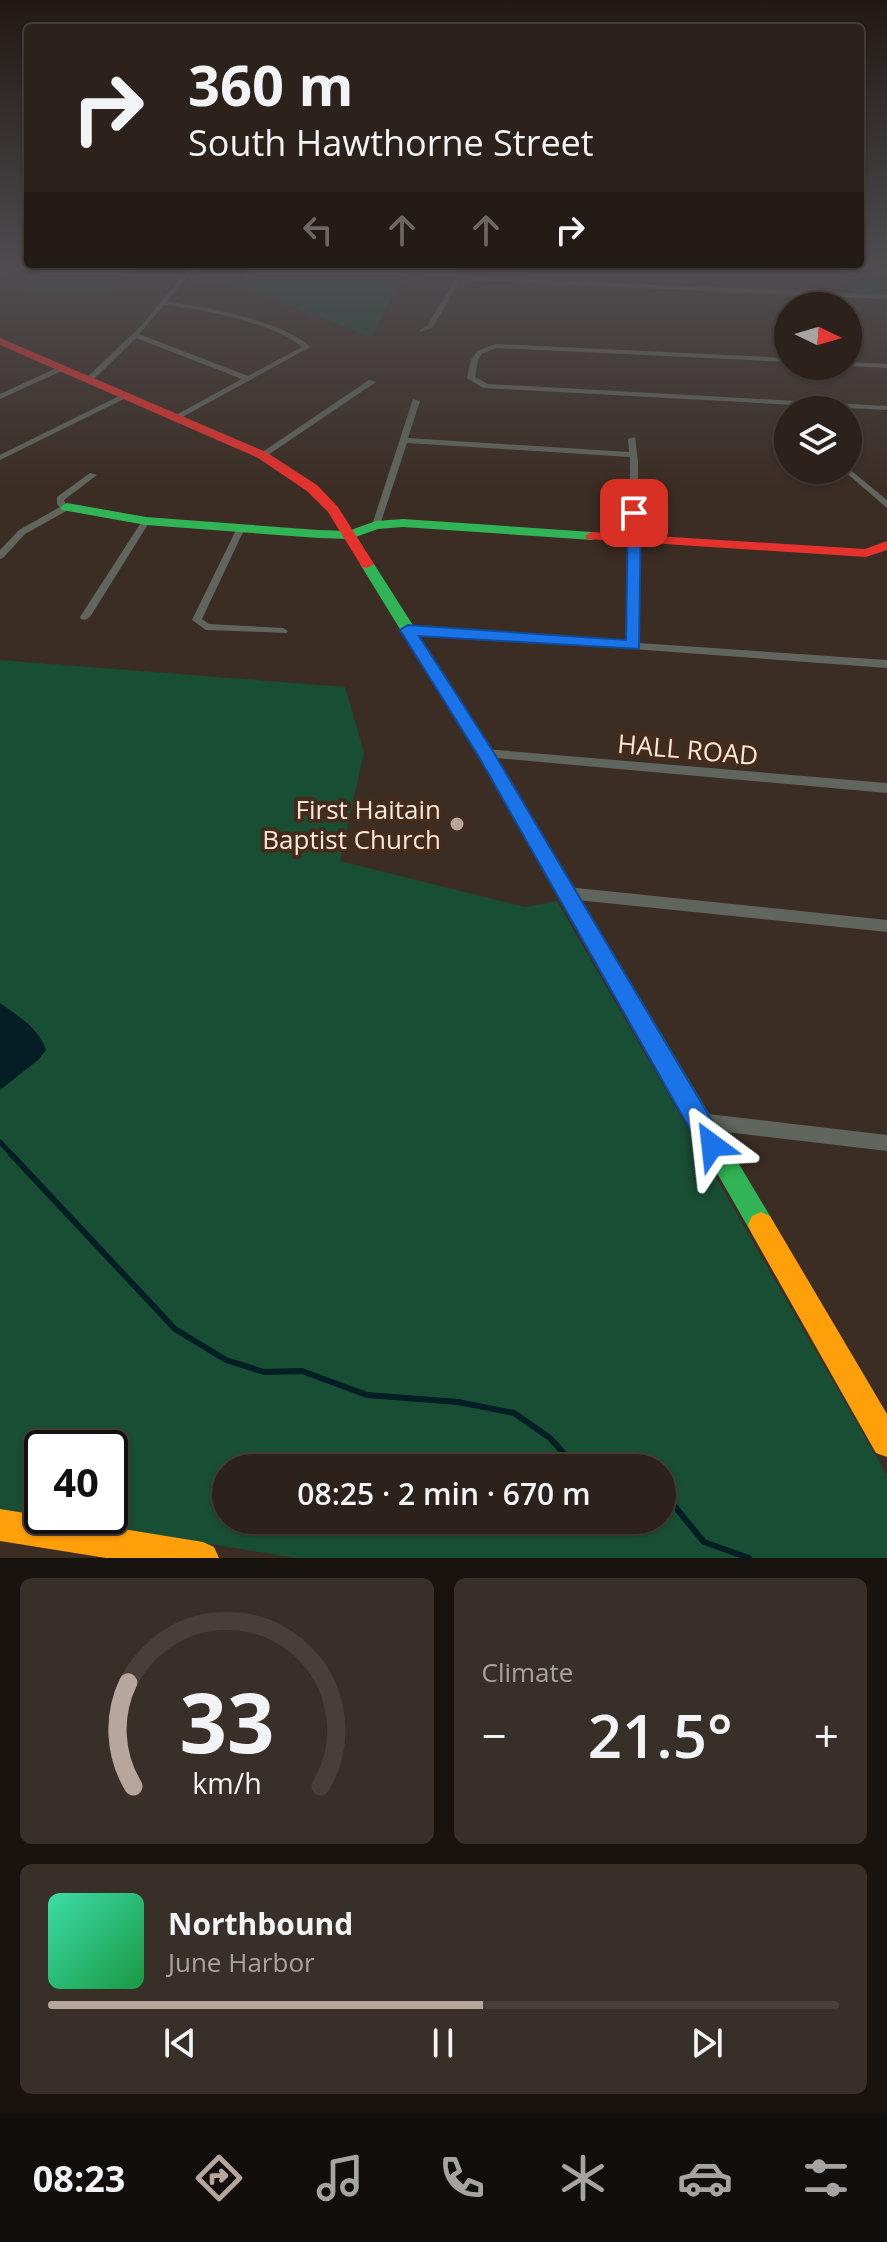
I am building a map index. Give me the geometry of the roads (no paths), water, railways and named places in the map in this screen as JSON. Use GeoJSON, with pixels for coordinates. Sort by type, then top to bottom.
{"type":"FeatureCollection","features":[{"type":"Feature","properties":{"kind":"street"},"geometry":{"type":"LineString","coordinates":[[89,379],[127,343]]}},
{"type":"Feature","properties":{"kind":"street"},"geometry":{"type":"LineString","coordinates":[[155,343],[248,379]]}},
{"type":"Feature","properties":{"kind":"street"},"geometry":{"type":"LineString","coordinates":[[177,418],[307,347],[304,343]]}},
{"type":"Feature","properties":{"kind":"street"},"geometry":{"type":"LineString","coordinates":[[3,345],[64,368],[262,455],[312,488],[333,510],[485,753],[887,1442]]}},
{"type":"Feature","properties":{"kind":"street"},"geometry":{"type":"LineString","coordinates":[[774,359],[496,346],[482,349],[475,355],[471,378],[475,383],[486,386],[887,408]]}},
{"type":"Feature","properties":{"kind":"street"},"geometry":{"type":"LineString","coordinates":[[862,365],[887,366]]}},
{"type":"Feature","properties":{"kind":"street"},"geometry":{"type":"LineString","coordinates":[[0,397],[64,368]]}},
{"type":"Feature","properties":{"kind":"street"},"geometry":{"type":"LineString","coordinates":[[262,455],[372,382]]}},
{"type":"Feature","properties":{"kind":"street"},"geometry":{"type":"LineString","coordinates":[[0,458],[126,396]]}},
{"type":"Feature","properties":{"kind":"street"},"geometry":{"type":"LineString","coordinates":[[376,525],[416,401]]}},
{"type":"Feature","properties":{"kind":"street"},"geometry":{"type":"LineString","coordinates":[[632,439],[634,646]]}},
{"type":"Feature","properties":{"kind":"street"},"geometry":{"type":"LineString","coordinates":[[403,440],[632,455]]}},
{"type":"Feature","properties":{"kind":"street"},"geometry":{"type":"LineString","coordinates":[[93,475],[60,499],[61,504],[146,521],[350,535],[376,525],[403,523],[866,553],[887,545]]}},
{"type":"Feature","properties":{"kind":"street"},"geometry":{"type":"LineString","coordinates":[[862,483],[887,505]]}},
{"type":"Feature","properties":{"kind":"street"},"geometry":{"type":"LineString","coordinates":[[0,556],[22,532],[67,507]]}},
{"type":"Feature","properties":{"kind":"street"},"geometry":{"type":"LineString","coordinates":[[85,617],[146,521]]}},
{"type":"Feature","properties":{"kind":"street"},"geometry":{"type":"LineString","coordinates":[[241,528],[197,620],[206,627],[283,631]]}},
{"type":"Feature","properties":{"kind":"street"},"geometry":{"type":"LineString","coordinates":[[408,630],[887,664]]}},
{"type":"Feature","properties":{"kind":"street","name":"HALL ROAD"},"geometry":{"type":"LineString","coordinates":[[485,753],[887,788]]}},
{"type":"Feature","properties":{"kind":"street"},"geometry":{"type":"LineString","coordinates":[[567,893],[887,926]]}},
{"type":"Feature","properties":{"kind":"street"},"geometry":{"type":"LineString","coordinates":[[699,1121],[887,1143]]}},
{"type":"Feature","properties":{"kind":"street"},"geometry":{"type":"LineString","coordinates":[[0,1525],[203,1558]]}},
{"type":"Feature","properties":{"kind":"water"},"geometry":{"type":"Polygon","coordinates":[[[0,1003],[33,1029],[46,1050],[0,1090],[0,1003]]]}},
{"type":"Feature","properties":{"kind":"waterway"},"geometry":{"type":"LineString","coordinates":[[0,1142],[13,1156]]}},
{"type":"Feature","properties":{"kind":"waterway"},"geometry":{"type":"LineString","coordinates":[[11,1154],[175,1329],[226,1360],[264,1372],[302,1371],[367,1395],[458,1402],[514,1413],[550,1438],[564,1454]]}},
{"type":"Feature","properties":{"kind":"waterway"},"geometry":{"type":"LineString","coordinates":[[676,1508],[704,1542],[749,1558]]}},
{"type":"Feature","properties":{"kind":"place","name":"First Haitain Baptist Church"},"geometry":{"type":"Point","coordinates":[457,824]}}]}
